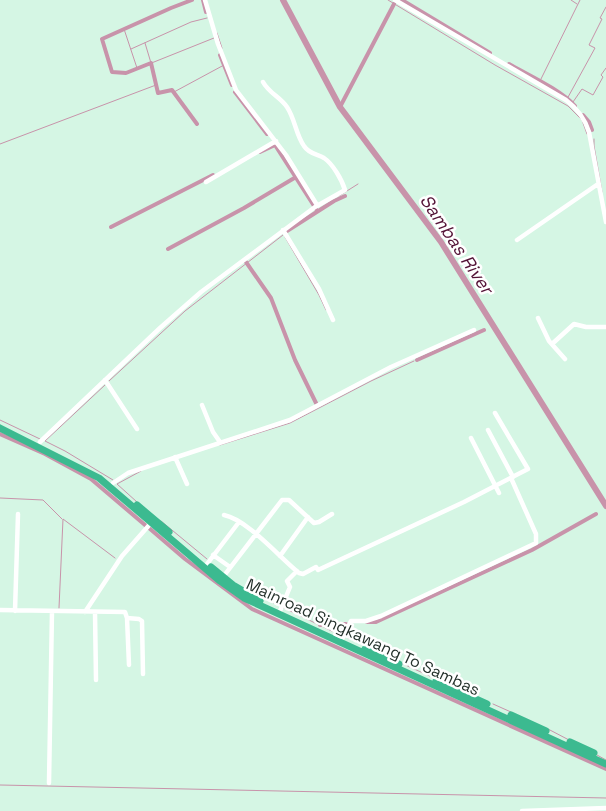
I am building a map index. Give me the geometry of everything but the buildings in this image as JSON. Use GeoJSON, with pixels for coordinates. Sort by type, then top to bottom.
{"type":"FeatureCollection","features":[{"type":"Feature","properties":{"kind":"highway","name":"Mainroad Singkawang To Sambas"},"geometry":{"type":"LineString","coordinates":[[0,423],[40,442],[99,478],[151,523],[244,593],[325,633],[342,638],[606,764]]}},
{"type":"Feature","properties":{"kind":"highway","name":"Mainroad Singkawang To Sambas"},"geometry":{"type":"LineString","coordinates":[[0,428],[94,470],[113,484],[239,595],[532,728],[606,759]]}},
{"type":"Feature","properties":{"kind":"street"},"geometry":{"type":"LineString","coordinates":[[204,0],[218,44],[236,90],[276,141],[317,205]]}},
{"type":"Feature","properties":{"kind":"street"},"geometry":{"type":"LineString","coordinates":[[395,0],[572,105],[581,114],[588,128],[606,222]]}},
{"type":"Feature","properties":{"kind":"street"},"geometry":{"type":"LineString","coordinates":[[40,442],[160,328],[201,292],[317,205],[344,191],[338,175],[325,159],[310,153],[304,147],[288,109],[271,94],[263,82]]}},
{"type":"Feature","properties":{"kind":"street"},"geometry":{"type":"LineString","coordinates":[[206,182],[276,141]]}},
{"type":"Feature","properties":{"kind":"street"},"geometry":{"type":"LineString","coordinates":[[517,240],[598,184]]}},
{"type":"Feature","properties":{"kind":"street"},"geometry":{"type":"LineString","coordinates":[[283,230],[319,289],[333,320]]}},
{"type":"Feature","properties":{"kind":"street"},"geometry":{"type":"LineString","coordinates":[[538,318],[549,341],[565,359]]}},
{"type":"Feature","properties":{"kind":"street"},"geometry":{"type":"LineString","coordinates":[[552,344],[574,324],[586,327],[606,327]]}},
{"type":"Feature","properties":{"kind":"street"},"geometry":{"type":"LineString","coordinates":[[113,484],[128,473],[290,420],[391,367],[474,330]]}},
{"type":"Feature","properties":{"kind":"street"},"geometry":{"type":"LineString","coordinates":[[105,380],[137,429]]}},
{"type":"Feature","properties":{"kind":"street"},"geometry":{"type":"LineString","coordinates":[[202,405],[213,432],[220,442]]}},
{"type":"Feature","properties":{"kind":"street"},"geometry":{"type":"LineString","coordinates":[[224,514],[233,517],[256,534],[296,572],[303,574],[316,567],[318,570],[528,469],[495,413]]}},
{"type":"Feature","properties":{"kind":"street"},"geometry":{"type":"LineString","coordinates":[[342,638],[351,621],[366,621],[387,614],[536,543],[536,534],[512,477],[488,430]]}},
{"type":"Feature","properties":{"kind":"street"},"geometry":{"type":"LineString","coordinates":[[471,438],[499,493]]}},
{"type":"Feature","properties":{"kind":"street"},"geometry":{"type":"LineString","coordinates":[[175,457],[187,484]]}},
{"type":"Feature","properties":{"kind":"street"},"geometry":{"type":"LineString","coordinates":[[223,577],[284,499],[289,500],[315,523],[332,514]]}},
{"type":"Feature","properties":{"kind":"street"},"geometry":{"type":"LineString","coordinates":[[16,611],[18,514]]}},
{"type":"Feature","properties":{"kind":"street"},"geometry":{"type":"LineString","coordinates":[[280,556],[308,517]]}},
{"type":"Feature","properties":{"kind":"street"},"geometry":{"type":"LineString","coordinates":[[207,564],[240,522]]}},
{"type":"Feature","properties":{"kind":"street"},"geometry":{"type":"LineString","coordinates":[[84,612],[122,556],[151,523]]}},
{"type":"Feature","properties":{"kind":"street"},"geometry":{"type":"LineString","coordinates":[[213,555],[230,567]]}},
{"type":"Feature","properties":{"kind":"street"},"geometry":{"type":"LineString","coordinates":[[280,610],[290,588],[287,582],[296,572]]}},
{"type":"Feature","properties":{"kind":"street"},"geometry":{"type":"LineString","coordinates":[[0,610],[125,612],[130,665]]}},
{"type":"Feature","properties":{"kind":"street"},"geometry":{"type":"LineString","coordinates":[[49,783],[52,612]]}},
{"type":"Feature","properties":{"kind":"street"},"geometry":{"type":"LineString","coordinates":[[95,612],[96,680]]}},
{"type":"Feature","properties":{"kind":"street"},"geometry":{"type":"LineString","coordinates":[[127,618],[142,620],[143,674]]}},
{"type":"Feature","properties":{"kind":"street"},"geometry":{"type":"LineString","coordinates":[[522,811],[595,810],[596,807],[606,808]]}},
{"type":"Feature","properties":{"kind":"waterway"},"geometry":{"type":"LineString","coordinates":[[192,0],[102,39],[112,72],[126,73],[151,63],[158,93],[172,90],[197,124]]}},
{"type":"Feature","properties":{"kind":"waterway"},"geometry":{"type":"LineString","coordinates":[[203,0],[206,12]]}},
{"type":"Feature","properties":{"kind":"waterway","name":"Sambas River"},"geometry":{"type":"LineString","coordinates":[[283,0],[340,107],[441,242],[606,506]]}},
{"type":"Feature","properties":{"kind":"waterway"},"geometry":{"type":"LineString","coordinates":[[388,0],[495,65],[568,106],[582,120],[587,134]]}},
{"type":"Feature","properties":{"kind":"waterway"},"geometry":{"type":"LineString","coordinates":[[402,0],[490,53]]}},
{"type":"Feature","properties":{"kind":"waterway"},"geometry":{"type":"LineString","coordinates":[[571,0],[577,4]]}},
{"type":"Feature","properties":{"kind":"waterway"},"geometry":{"type":"LineString","coordinates":[[540,81],[580,0]]}},
{"type":"Feature","properties":{"kind":"waterway"},"geometry":{"type":"LineString","coordinates":[[340,107],[394,4]]}},
{"type":"Feature","properties":{"kind":"waterway"},"geometry":{"type":"LineString","coordinates":[[567,99],[595,48],[589,45],[606,7]]}},
{"type":"Feature","properties":{"kind":"waterway"},"geometry":{"type":"LineString","coordinates":[[131,49],[191,22],[207,18]]}},
{"type":"Feature","properties":{"kind":"waterway"},"geometry":{"type":"LineString","coordinates":[[124,29],[137,68]]}},
{"type":"Feature","properties":{"kind":"waterway"},"geometry":{"type":"LineString","coordinates":[[217,33],[222,48]]}},
{"type":"Feature","properties":{"kind":"waterway"},"geometry":{"type":"LineString","coordinates":[[149,64],[214,38]]}},
{"type":"Feature","properties":{"kind":"waterway"},"geometry":{"type":"LineString","coordinates":[[145,43],[151,63]]}},
{"type":"Feature","properties":{"kind":"waterway"},"geometry":{"type":"LineString","coordinates":[[220,55],[232,85]]}},
{"type":"Feature","properties":{"kind":"waterway"},"geometry":{"type":"LineString","coordinates":[[509,64],[553,89],[575,106]]}},
{"type":"Feature","properties":{"kind":"waterway"},"geometry":{"type":"LineString","coordinates":[[174,92],[224,65]]}},
{"type":"Feature","properties":{"kind":"waterway"},"geometry":{"type":"LineString","coordinates":[[573,102],[582,89],[593,95],[606,68]]}},
{"type":"Feature","properties":{"kind":"waterway"},"geometry":{"type":"LineString","coordinates":[[0,144],[156,85]]}},
{"type":"Feature","properties":{"kind":"waterway"},"geometry":{"type":"LineString","coordinates":[[235,92],[267,134]]}},
{"type":"Feature","properties":{"kind":"waterway"},"geometry":{"type":"LineString","coordinates":[[583,115],[589,122],[592,130]]}},
{"type":"Feature","properties":{"kind":"waterway"},"geometry":{"type":"LineString","coordinates":[[594,139],[602,192]]}},
{"type":"Feature","properties":{"kind":"waterway"},"geometry":{"type":"LineString","coordinates":[[260,152],[275,145],[316,209]]}},
{"type":"Feature","properties":{"kind":"waterway"},"geometry":{"type":"LineString","coordinates":[[111,227],[213,175]]}},
{"type":"Feature","properties":{"kind":"waterway"},"geometry":{"type":"LineString","coordinates":[[168,249],[244,208],[296,177]]}},
{"type":"Feature","properties":{"kind":"waterway"},"geometry":{"type":"LineString","coordinates":[[339,196],[358,184]]}},
{"type":"Feature","properties":{"kind":"waterway"},"geometry":{"type":"LineString","coordinates":[[287,231],[345,196]]}},
{"type":"Feature","properties":{"kind":"waterway"},"geometry":{"type":"LineString","coordinates":[[109,381],[185,311],[283,235]]}},
{"type":"Feature","properties":{"kind":"waterway"},"geometry":{"type":"LineString","coordinates":[[285,237],[326,310]]}},
{"type":"Feature","properties":{"kind":"waterway"},"geometry":{"type":"LineString","coordinates":[[246,262],[271,298],[295,360],[316,403]]}},
{"type":"Feature","properties":{"kind":"waterway"},"geometry":{"type":"LineString","coordinates":[[417,360],[484,330]]}},
{"type":"Feature","properties":{"kind":"waterway"},"geometry":{"type":"LineString","coordinates":[[220,445],[290,423],[414,361]]}},
{"type":"Feature","properties":{"kind":"waterway"},"geometry":{"type":"LineString","coordinates":[[105,385],[45,441],[113,480]]}},
{"type":"Feature","properties":{"kind":"waterway"},"geometry":{"type":"LineString","coordinates":[[0,420],[40,439]]}},
{"type":"Feature","properties":{"kind":"waterway"},"geometry":{"type":"LineString","coordinates":[[0,434],[45,454],[91,479],[145,525]]}},
{"type":"Feature","properties":{"kind":"waterway"},"geometry":{"type":"LineString","coordinates":[[137,502],[117,484],[141,471]]}},
{"type":"Feature","properties":{"kind":"waterway"},"geometry":{"type":"LineString","coordinates":[[0,498],[43,500],[62,519]]}},
{"type":"Feature","properties":{"kind":"waterway"},"geometry":{"type":"LineString","coordinates":[[367,622],[376,622],[532,550],[596,514]]}},
{"type":"Feature","properties":{"kind":"waterway"},"geometry":{"type":"LineString","coordinates":[[59,608],[63,519],[115,558]]}},
{"type":"Feature","properties":{"kind":"waterway"},"geometry":{"type":"LineString","coordinates":[[161,521],[207,559]]}},
{"type":"Feature","properties":{"kind":"waterway"},"geometry":{"type":"LineString","coordinates":[[149,528],[185,559],[252,609],[606,769]]}},
{"type":"Feature","properties":{"kind":"waterway"},"geometry":{"type":"LineString","coordinates":[[255,594],[340,635]]}},
{"type":"Feature","properties":{"kind":"waterway"},"geometry":{"type":"LineString","coordinates":[[320,625],[346,624]]}},
{"type":"Feature","properties":{"kind":"waterway"},"geometry":{"type":"LineString","coordinates":[[346,637],[364,645]]}},
{"type":"Feature","properties":{"kind":"waterway"},"geometry":{"type":"LineString","coordinates":[[401,663],[434,678]]}},
{"type":"Feature","properties":{"kind":"waterway"},"geometry":{"type":"LineString","coordinates":[[493,704],[511,712]]}},
{"type":"Feature","properties":{"kind":"waterway"},"geometry":{"type":"LineString","coordinates":[[548,729],[569,740]]}},
{"type":"Feature","properties":{"kind":"waterway"},"geometry":{"type":"LineString","coordinates":[[597,755],[606,760]]}},
{"type":"Feature","properties":{"kind":"waterway"},"geometry":{"type":"LineString","coordinates":[[0,785],[606,798]]}}]}
